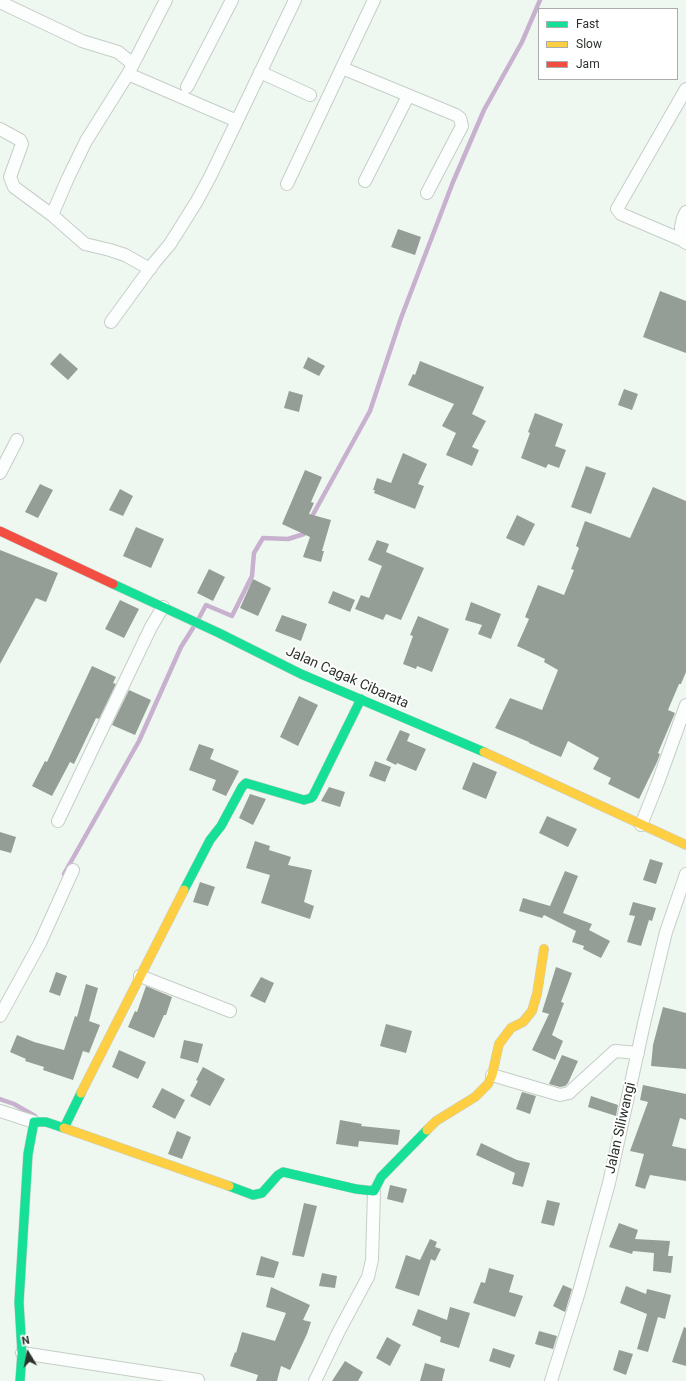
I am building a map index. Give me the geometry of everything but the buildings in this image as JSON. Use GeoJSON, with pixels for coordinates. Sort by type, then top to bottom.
{"type":"FeatureCollection","features":[{"type":"Feature","properties":{"kind":"main road","name":"Jalan Cagak Cibarata"},"geometry":{"type":"LineString","coordinates":[[1,534],[163,607],[301,674],[541,778],[686,845]]}},
{"type":"Feature","properties":{"kind":"main road"},"geometry":{"type":"LineString","coordinates":[[64,1128],[210,840],[221,826],[242,787],[246,783],[249,783],[304,800],[311,798],[361,699]]}},
{"type":"Feature","properties":{"kind":"main road"},"geometry":{"type":"LineString","coordinates":[[20,1381],[22,1353],[20,1294],[28,1154],[34,1122],[46,1122],[64,1128],[253,1195],[262,1193],[278,1175],[283,1172],[356,1189],[374,1191],[382,1177],[436,1121],[475,1097],[482,1091],[492,1075],[499,1044],[504,1036],[511,1028],[523,1022],[532,1011],[537,994],[544,949]]}},
{"type":"Feature","properties":{"kind":"street"},"geometry":{"type":"LineString","coordinates":[[52,215],[86,141],[131,69],[166,0]]}},
{"type":"Feature","properties":{"kind":"street"},"geometry":{"type":"LineString","coordinates":[[187,87],[232,0]]}},
{"type":"Feature","properties":{"kind":"street"},"geometry":{"type":"LineString","coordinates":[[111,322],[170,244],[197,201],[295,0]]}},
{"type":"Feature","properties":{"kind":"street"},"geometry":{"type":"LineString","coordinates":[[287,184],[373,0]]}},
{"type":"Feature","properties":{"kind":"street"},"geometry":{"type":"LineString","coordinates":[[3,6],[82,41],[118,52],[131,69],[237,121]]}},
{"type":"Feature","properties":{"kind":"street"},"geometry":{"type":"LineString","coordinates":[[342,68],[456,115],[460,118],[462,126],[427,193]]}},
{"type":"Feature","properties":{"kind":"street"},"geometry":{"type":"LineString","coordinates":[[260,72],[310,95]]}},
{"type":"Feature","properties":{"kind":"street"},"geometry":{"type":"LineString","coordinates":[[684,241],[621,214],[617,209],[686,89]]}},
{"type":"Feature","properties":{"kind":"street"},"geometry":{"type":"LineString","coordinates":[[364,181],[408,96]]}},
{"type":"Feature","properties":{"kind":"street"},"geometry":{"type":"LineString","coordinates":[[0,129],[20,140],[22,144],[10,177],[12,184],[52,215],[85,244],[125,255],[150,269]]}},
{"type":"Feature","properties":{"kind":"street"},"geometry":{"type":"LineString","coordinates":[[684,241],[680,227],[686,212]]}},
{"type":"Feature","properties":{"kind":"street"},"geometry":{"type":"LineString","coordinates":[[0,473],[17,440]]}},
{"type":"Feature","properties":{"kind":"street"},"geometry":{"type":"LineString","coordinates":[[58,821],[151,627],[163,607]]}},
{"type":"Feature","properties":{"kind":"street"},"geometry":{"type":"LineString","coordinates":[[641,825],[686,705]]}},
{"type":"Feature","properties":{"kind":"street"},"geometry":{"type":"LineString","coordinates":[[0,1016],[40,944],[73,870]]}},
{"type":"Feature","properties":{"kind":"street","name":"Jalan Siliwangi"},"geometry":{"type":"LineString","coordinates":[[551,1381],[579,1292],[609,1183],[666,932],[686,874]]}},
{"type":"Feature","properties":{"kind":"street"},"geometry":{"type":"LineString","coordinates":[[140,976],[230,1011]]}},
{"type":"Feature","properties":{"kind":"street"},"geometry":{"type":"LineString","coordinates":[[492,1075],[560,1095],[568,1093],[572,1090],[615,1051],[638,1053]]}},
{"type":"Feature","properties":{"kind":"street"},"geometry":{"type":"LineString","coordinates":[[0,1111],[34,1122]]}},
{"type":"Feature","properties":{"kind":"street"},"geometry":{"type":"LineString","coordinates":[[315,1381],[339,1331],[368,1277],[372,1260],[374,1191]]}},
{"type":"Feature","properties":{"kind":"street"},"geometry":{"type":"LineString","coordinates":[[22,1353],[198,1380]]}},
{"type":"Feature","properties":{"kind":"waterway"},"geometry":{"type":"LineString","coordinates":[[310,520],[370,411],[401,318],[453,182],[484,110],[522,42],[540,0]]}},
{"type":"Feature","properties":{"kind":"waterway"},"geometry":{"type":"LineString","coordinates":[[199,618],[206,605],[232,616],[252,576],[254,553],[263,538],[288,539],[304,534],[306,529]]}},
{"type":"Feature","properties":{"kind":"waterway"},"geometry":{"type":"LineString","coordinates":[[64,874],[139,741],[181,647],[193,628]]}},
{"type":"Feature","properties":{"kind":"waterway"},"geometry":{"type":"LineString","coordinates":[[0,1099],[14,1104],[35,1116]]}},
{"type":"Feature","properties":{"kind":"traffic: fast"},"geometry":{"type":"LineString","coordinates":[[113,584],[219,633],[301,674],[484,752]]}},
{"type":"Feature","properties":{"kind":"traffic: fast"},"geometry":{"type":"LineString","coordinates":[[184,890],[210,840],[221,826],[242,787],[246,783],[304,800],[313,796],[361,699]]}},
{"type":"Feature","properties":{"kind":"traffic: fast"},"geometry":{"type":"LineString","coordinates":[[20,1381],[22,1353],[19,1302],[28,1154],[34,1122],[46,1122],[64,1128],[81,1093]]}},
{"type":"Feature","properties":{"kind":"traffic: fast"},"geometry":{"type":"LineString","coordinates":[[229,1186],[253,1195],[262,1193],[278,1175],[283,1172],[356,1189],[374,1191],[381,1177],[427,1130]]}},
{"type":"Feature","properties":{"kind":"traffic: slow"},"geometry":{"type":"LineString","coordinates":[[484,752],[686,845]]}},
{"type":"Feature","properties":{"kind":"traffic: slow"},"geometry":{"type":"LineString","coordinates":[[81,1093],[184,890]]}},
{"type":"Feature","properties":{"kind":"traffic: slow"},"geometry":{"type":"LineString","coordinates":[[427,1130],[436,1121],[475,1097],[488,1084],[492,1075],[499,1044],[511,1028],[523,1022],[532,1011],[537,994],[544,949]]}},
{"type":"Feature","properties":{"kind":"traffic: slow"},"geometry":{"type":"LineString","coordinates":[[64,1128],[229,1186]]}},
{"type":"Feature","properties":{"kind":"traffic: jam"},"geometry":{"type":"LineString","coordinates":[[0,531],[113,584]]}}]}
